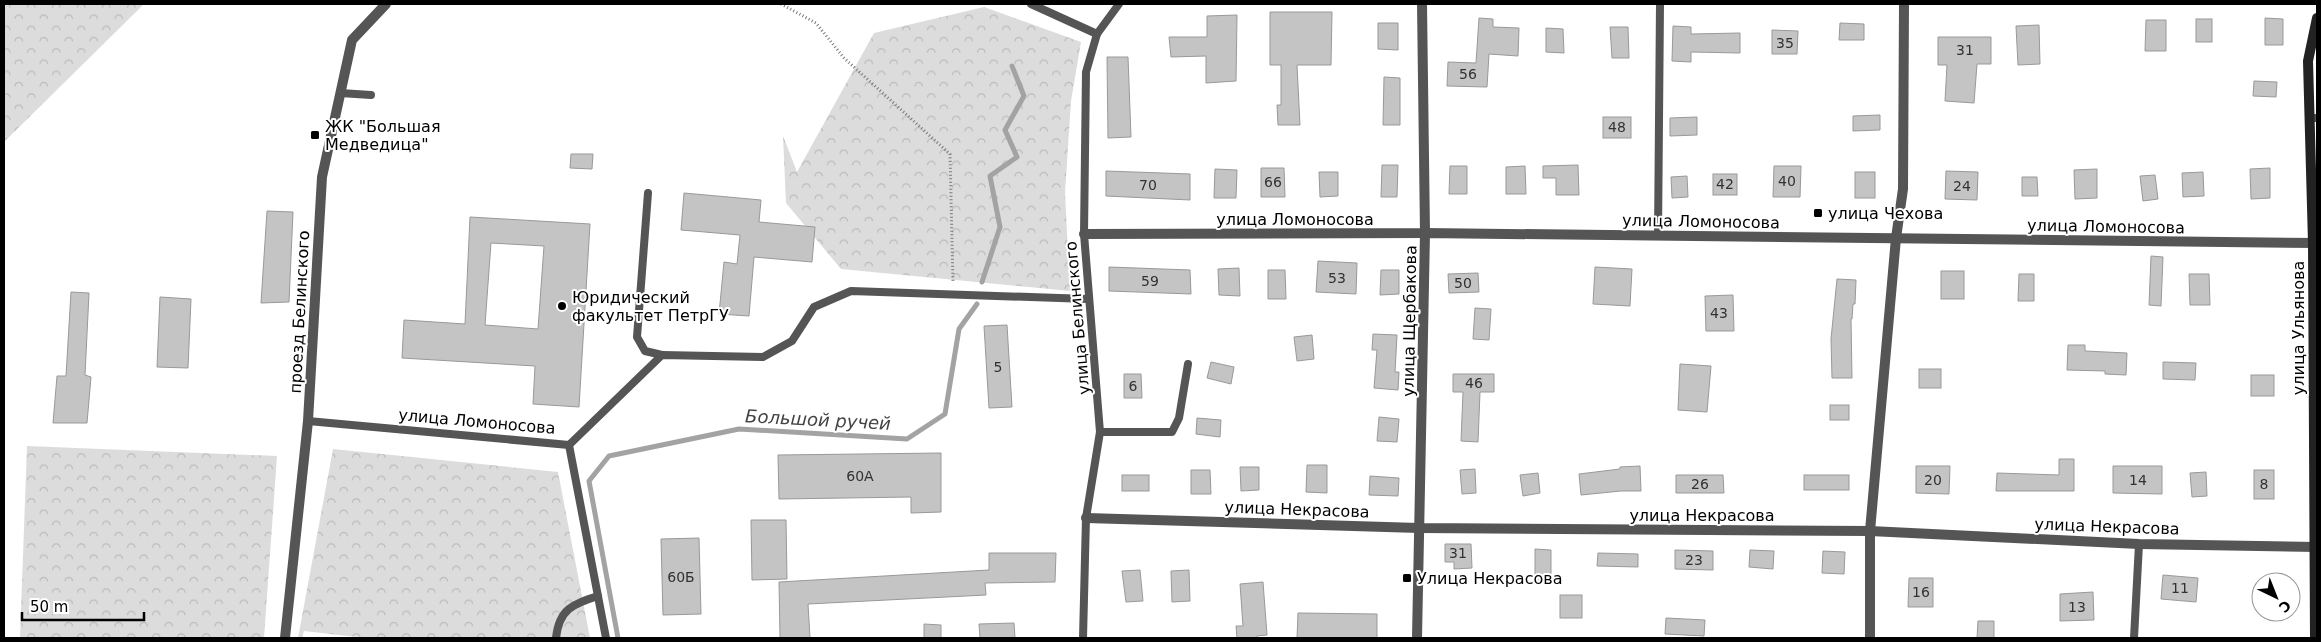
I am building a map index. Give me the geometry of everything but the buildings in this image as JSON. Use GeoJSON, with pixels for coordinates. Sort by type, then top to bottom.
{"type":"FeatureCollection","features":[{"type":"Feature","properties":{"kind":"main road","name":"улица Ульянова"},"geometry":{"type":"LineString","coordinates":[[2315,638],[2315,243],[2313,118],[2308,61],[2317,18]]}},
{"type":"Feature","properties":{"kind":"street","name":"проезд Белинского"},"geometry":{"type":"LineString","coordinates":[[285,638],[308,421],[322,176],[352,40],[386,4]]}},
{"type":"Feature","properties":{"kind":"street","name":"улица Щербакова"},"geometry":{"type":"LineString","coordinates":[[1417,638],[1425,233],[1422,4]]}},
{"type":"Feature","properties":{"kind":"street"},"geometry":{"type":"LineString","coordinates":[[1870,638],[1870,531],[1896,238],[1903,189],[1904,4]]}},
{"type":"Feature","properties":{"kind":"street","name":"улица Ломоносова"},"geometry":{"type":"LineString","coordinates":[[1084,234],[1425,233],[2315,243]]}},
{"type":"Feature","properties":{"kind":"street","name":"улица Некрасова"},"geometry":{"type":"LineString","coordinates":[[1086,518],[1419,528],[1870,531],[2139,544],[2316,547]]}},
{"type":"Feature","properties":{"kind":"lane"},"geometry":{"type":"LineString","coordinates":[[1031,4],[1097,34]]}},
{"type":"Feature","properties":{"kind":"lane","name":"улица Белинского"},"geometry":{"type":"LineString","coordinates":[[1083,638],[1086,518],[1100,432],[1084,234],[1086,72],[1097,34],[1119,4]]}},
{"type":"Feature","properties":{"kind":"lane"},"geometry":{"type":"LineString","coordinates":[[1658,236],[1660,4]]}},
{"type":"Feature","properties":{"kind":"lane"},"geometry":{"type":"LineString","coordinates":[[340,93],[371,95]]}},
{"type":"Feature","properties":{"kind":"lane"},"geometry":{"type":"LineString","coordinates":[[648,193],[637,336],[645,351],[662,355],[763,357],[792,341],[814,307],[851,291],[1088,299]]}},
{"type":"Feature","properties":{"kind":"lane","name":"улица Ломоносова"},"geometry":{"type":"LineString","coordinates":[[308,421],[569,445],[662,355]]}},
{"type":"Feature","properties":{"kind":"lane"},"geometry":{"type":"LineString","coordinates":[[1100,432],[1172,432],[1178,418],[1188,364]]}},
{"type":"Feature","properties":{"kind":"lane"},"geometry":{"type":"LineString","coordinates":[[569,445],[606,638]]}},
{"type":"Feature","properties":{"kind":"lane"},"geometry":{"type":"LineString","coordinates":[[2134,638],[2139,544]]}},
{"type":"Feature","properties":{"kind":"lane"},"geometry":{"type":"LineString","coordinates":[[556,638],[557,626],[566,610],[580,602],[598,596]]}},
{"type":"Feature","properties":{"kind":"path"},"geometry":{"type":"LineString","coordinates":[[782,4],[816,23],[844,58],[950,154],[953,293]]}},
{"type":"Feature","properties":{"kind":"green space"},"geometry":{"type":"Polygon","coordinates":[[[4,4],[144,4],[4,142],[4,4]]]}},
{"type":"Feature","properties":{"kind":"green space"},"geometry":{"type":"Polygon","coordinates":[[[984,7],[1081,42],[1071,101],[1065,193],[1070,291],[841,269],[786,203],[783,136],[797,172],[874,33],[984,7]]]}},
{"type":"Feature","properties":{"kind":"green space"},"geometry":{"type":"Polygon","coordinates":[[[27,446],[277,456],[264,638],[20,638],[27,446]]]}},
{"type":"Feature","properties":{"kind":"green space"},"geometry":{"type":"Polygon","coordinates":[[[333,449],[558,472],[590,638],[365,638],[304,631],[302,638],[298,638],[333,449]]]}},
{"type":"Feature","properties":{"kind":"waterway","name":"Большой ручей"},"geometry":{"type":"LineString","coordinates":[[982,282],[1000,227],[990,176],[1017,157],[1005,130],[1024,96],[1012,66]]}},
{"type":"Feature","properties":{"kind":"waterway","name":"Большой ручей"},"geometry":{"type":"LineString","coordinates":[[618,638],[589,481],[609,456],[739,429],[907,439],[945,414],[959,329],[977,304]]}},
{"type":"Feature","properties":{"kind":"place","name":"ЖК \"Большая Медведица\""},"geometry":{"type":"Point","coordinates":[315,135]}},
{"type":"Feature","properties":{"kind":"place","name":"улица Чехова"},"geometry":{"type":"Point","coordinates":[1818,213]}},
{"type":"Feature","properties":{"kind":"place","name":"Юридический факультет ПетрГУ"},"geometry":{"type":"Point","coordinates":[562,306]}},
{"type":"Feature","properties":{"kind":"place","name":"Улица Некрасова"},"geometry":{"type":"Point","coordinates":[1407,578]}}]}
